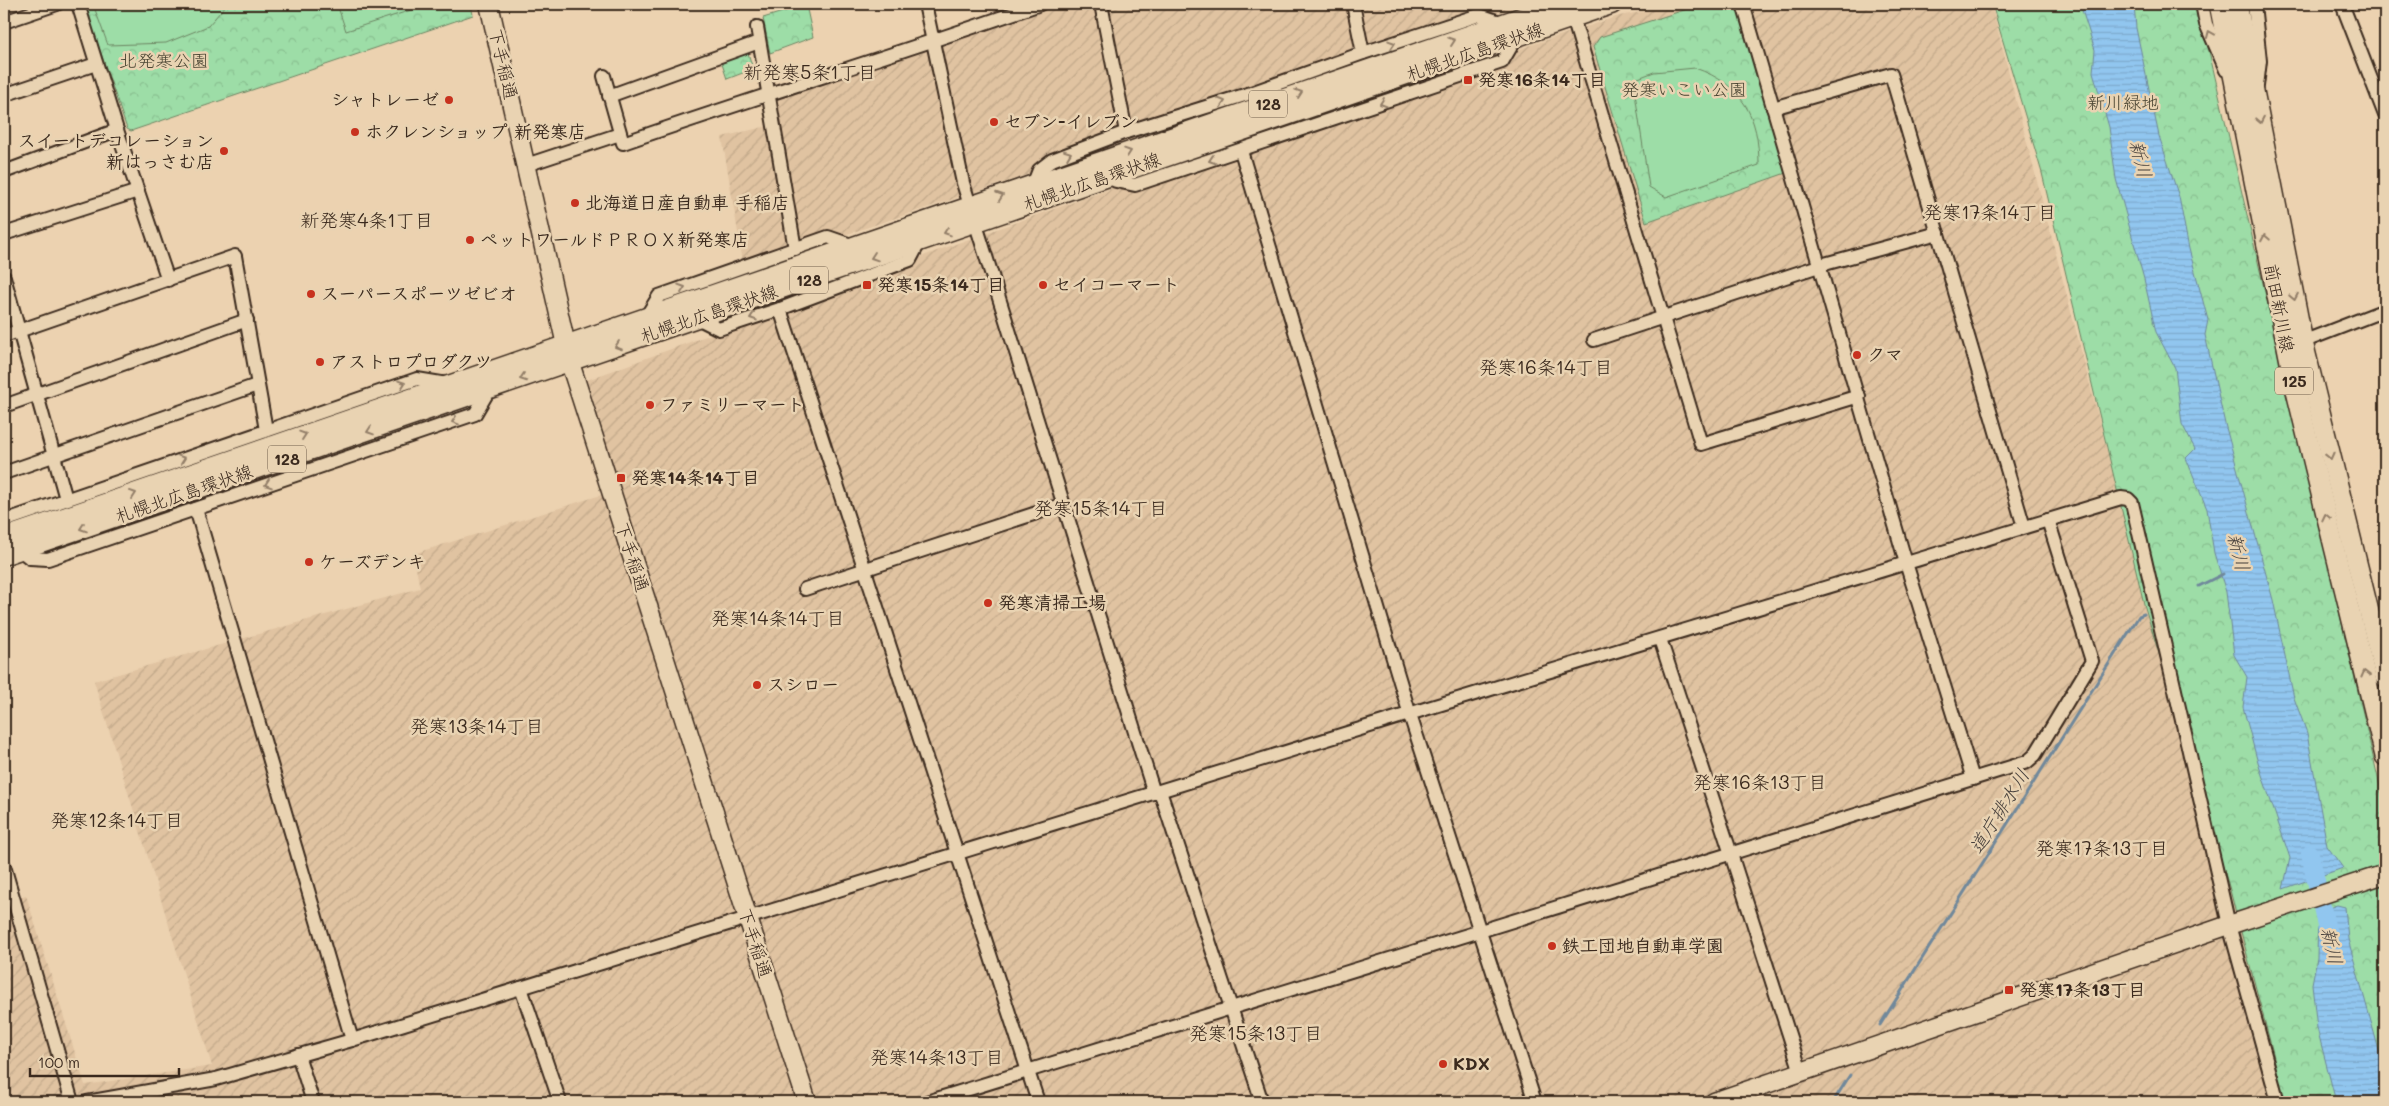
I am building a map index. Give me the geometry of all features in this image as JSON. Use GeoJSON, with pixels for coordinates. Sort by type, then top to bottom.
{"type":"FeatureCollection","features":[{"type":"Feature","properties":{"kind":"main road","name":"下手稲通"},"geometry":{"type":"LineString","coordinates":[[489,4],[567,354],[746,918],[807,1102]]}},
{"type":"Feature","properties":{"kind":"main road","name":"札幌北広島環状線"},"geometry":{"type":"LineString","coordinates":[[4,538],[449,385],[697,318],[920,241],[1032,184],[1560,4]]}},
{"type":"Feature","properties":{"kind":"main road","name":"札幌北広島環状線"},"geometry":{"type":"LineString","coordinates":[[12,553],[489,390],[646,317],[854,246],[1109,176],[1612,4]]}},
{"type":"Feature","properties":{"kind":"main road","name":"前田新川線"},"geometry":{"type":"LineString","coordinates":[[2218,4],[2237,95],[2295,344],[2348,610],[2385,756]]}},
{"type":"Feature","properties":{"kind":"main road","name":"前田新川線"},"geometry":{"type":"LineString","coordinates":[[2237,4],[2256,98],[2295,344],[2379,625],[2385,677]]}},
{"type":"Feature","properties":{"kind":"main road"},"geometry":{"type":"LineString","coordinates":[[1714,1102],[2237,922],[2384,874]]}},
{"type":"Feature","properties":{"kind":"street"},"geometry":{"type":"LineString","coordinates":[[4,22],[57,4]]}},
{"type":"Feature","properties":{"kind":"street"},"geometry":{"type":"LineString","coordinates":[[78,4],[117,130],[168,280]]}},
{"type":"Feature","properties":{"kind":"street"},"geometry":{"type":"LineString","coordinates":[[925,4],[932,42],[973,214],[1157,792],[1262,1102]]}},
{"type":"Feature","properties":{"kind":"street"},"geometry":{"type":"LineString","coordinates":[[604,76],[623,143],[768,93],[932,42],[1040,4]]}},
{"type":"Feature","properties":{"kind":"street"},"geometry":{"type":"LineString","coordinates":[[1101,4],[1126,132]]}},
{"type":"Feature","properties":{"kind":"street"},"geometry":{"type":"LineString","coordinates":[[1353,4],[1363,53]]}},
{"type":"Feature","properties":{"kind":"street"},"geometry":{"type":"LineString","coordinates":[[1743,4],[1859,396],[1906,563],[1973,779]]}},
{"type":"Feature","properties":{"kind":"street"},"geometry":{"type":"LineString","coordinates":[[2202,4],[2206,24],[2237,95]]}},
{"type":"Feature","properties":{"kind":"street"},"geometry":{"type":"LineString","coordinates":[[2254,4],[2260,61],[2256,98]]}},
{"type":"Feature","properties":{"kind":"street"},"geometry":{"type":"LineString","coordinates":[[2342,4],[2385,115]]}},
{"type":"Feature","properties":{"kind":"street"},"geometry":{"type":"LineString","coordinates":[[1032,184],[1039,170],[1052,160],[1126,132],[1251,93],[1363,53],[1478,16],[1503,23]]}},
{"type":"Feature","properties":{"kind":"street"},"geometry":{"type":"LineString","coordinates":[[1573,18],[1701,444],[1859,396]]}},
{"type":"Feature","properties":{"kind":"street"},"geometry":{"type":"LineString","coordinates":[[757,27],[795,248]]}},
{"type":"Feature","properties":{"kind":"street"},"geometry":{"type":"LineString","coordinates":[[1109,176],[1135,185],[1241,151],[1502,62],[1516,38]]}},
{"type":"Feature","properties":{"kind":"street"},"geometry":{"type":"LineString","coordinates":[[609,96],[759,42]]}},
{"type":"Feature","properties":{"kind":"street"},"geometry":{"type":"LineString","coordinates":[[4,95],[96,64]]}},
{"type":"Feature","properties":{"kind":"street"},"geometry":{"type":"LineString","coordinates":[[1773,108],[1891,74],[2024,527]]}},
{"type":"Feature","properties":{"kind":"street"},"geometry":{"type":"LineString","coordinates":[[4,172],[117,130]]}},
{"type":"Feature","properties":{"kind":"street"},"geometry":{"type":"LineString","coordinates":[[526,166],[620,134]]}},
{"type":"Feature","properties":{"kind":"street"},"geometry":{"type":"LineString","coordinates":[[1241,151],[1410,715],[1535,1102]]}},
{"type":"Feature","properties":{"kind":"street"},"geometry":{"type":"LineString","coordinates":[[4,234],[138,190]]}},
{"type":"Feature","properties":{"kind":"street"},"geometry":{"type":"LineString","coordinates":[[1594,340],[1820,266],[1938,233]]}},
{"type":"Feature","properties":{"kind":"street"},"geometry":{"type":"LineString","coordinates":[[646,317],[659,296],[795,248],[828,237],[854,246]]}},
{"type":"Feature","properties":{"kind":"street"},"geometry":{"type":"LineString","coordinates":[[697,318],[719,328],[780,309],[910,260],[920,241]]}},
{"type":"Feature","properties":{"kind":"street"},"geometry":{"type":"LineString","coordinates":[[4,336],[235,256],[266,430]]}},
{"type":"Feature","properties":{"kind":"street"},"geometry":{"type":"LineString","coordinates":[[4,277],[66,499]]}},
{"type":"Feature","properties":{"kind":"street"},"geometry":{"type":"LineString","coordinates":[[780,309],[863,570],[1038,1102]]}},
{"type":"Feature","properties":{"kind":"street"},"geometry":{"type":"LineString","coordinates":[[2295,344],[2385,310]]}},
{"type":"Feature","properties":{"kind":"street"},"geometry":{"type":"LineString","coordinates":[[4,406],[247,320]]}},
{"type":"Feature","properties":{"kind":"street"},"geometry":{"type":"LineString","coordinates":[[4,521],[417,379],[449,385]]}},
{"type":"Feature","properties":{"kind":"street"},"geometry":{"type":"LineString","coordinates":[[4,473],[257,385]]}},
{"type":"Feature","properties":{"kind":"street"},"geometry":{"type":"LineString","coordinates":[[12,553],[30,558],[48,559],[475,414],[489,390]]}},
{"type":"Feature","properties":{"kind":"street"},"geometry":{"type":"LineString","coordinates":[[87,1102],[216,1079],[352,1040],[2121,498],[2128,499],[2132,503],[2237,922],[2278,1102]]}},
{"type":"Feature","properties":{"kind":"street"},"geometry":{"type":"LineString","coordinates":[[805,589],[1064,504]]}},
{"type":"Feature","properties":{"kind":"street"},"geometry":{"type":"LineString","coordinates":[[196,509],[352,1040]]}},
{"type":"Feature","properties":{"kind":"street"},"geometry":{"type":"LineString","coordinates":[[927,1102],[2027,762],[2035,755],[2092,661],[2048,520]]}},
{"type":"Feature","properties":{"kind":"street"},"geometry":{"type":"LineString","coordinates":[[1660,639],[1801,1072]]}},
{"type":"Feature","properties":{"kind":"street"},"geometry":{"type":"LineString","coordinates":[[4,866],[72,1102]]}},
{"type":"Feature","properties":{"kind":"street"},"geometry":{"type":"LineString","coordinates":[[521,988],[560,1102]]}},
{"type":"Feature","properties":{"kind":"street"},"geometry":{"type":"LineString","coordinates":[[298,1055],[313,1102]]}},
{"type":"Feature","properties":{"kind":"shaded area"},"geometry":{"type":"Polygon","coordinates":[[[1058,4],[1523,4],[1202,117],[744,268],[722,137],[780,123],[776,99],[1058,4]]]}},
{"type":"Feature","properties":{"kind":"shaded area"},"geometry":{"type":"Polygon","coordinates":[[[1683,4],[1991,4],[2116,485],[2138,479],[2284,1092],[2278,1102],[4,1102],[4,903],[26,895],[85,1085],[212,1066],[94,681],[420,588],[413,554],[620,489],[587,380],[972,238],[1313,117],[1619,16],[1683,4]]]}},
{"type":"Feature","properties":{"kind":"green space","name":"北発寒公園"},"geometry":{"type":"Polygon","coordinates":[[[84,4],[471,4],[473,15],[131,131],[127,129],[84,4]]]}},
{"type":"Feature","properties":{"kind":"green space"},"geometry":{"type":"Polygon","coordinates":[[[93,4],[227,4],[208,26],[166,43],[108,45],[93,4]]]}},
{"type":"Feature","properties":{"kind":"green space"},"geometry":{"type":"Polygon","coordinates":[[[337,4],[430,4],[346,31],[337,4]]]}},
{"type":"Feature","properties":{"kind":"green space","name":"発寒いこい公園"},"geometry":{"type":"Polygon","coordinates":[[[1703,4],[1736,4],[1786,173],[1646,222],[1593,47],[1600,37],[1703,4]]]}},
{"type":"Feature","properties":{"kind":"green space","name":"新川緑地"},"geometry":{"type":"Polygon","coordinates":[[[1992,4],[2198,4],[2385,808],[2385,1102],[2284,1102],[2230,890],[2144,604],[2042,173],[1992,4]]]}},
{"type":"Feature","properties":{"kind":"green space"},"geometry":{"type":"Polygon","coordinates":[[[806,5],[813,37],[770,53],[763,18],[806,5]]]}},
{"type":"Feature","properties":{"kind":"green space"},"geometry":{"type":"Polygon","coordinates":[[[748,53],[753,69],[727,79],[721,61],[748,53]]]}},
{"type":"Feature","properties":{"kind":"green space"},"geometry":{"type":"Polygon","coordinates":[[[1695,68],[1725,83],[1745,104],[1756,131],[1759,165],[1666,197],[1649,187],[1633,80],[1654,72],[1695,68]]]}},
{"type":"Feature","properties":{"kind":"water"},"geometry":{"type":"Polygon","coordinates":[[[2080,4],[2134,4],[2136,28],[2159,136],[2179,197],[2189,249],[2208,320],[2205,335],[2225,424],[2273,600],[2294,698],[2307,733],[2327,846],[2343,868],[2283,889],[2290,858],[2258,763],[2243,707],[2247,677],[2234,655],[2226,592],[2214,553],[2207,509],[2186,458],[2195,449],[2182,424],[2175,368],[2156,332],[2144,279],[2116,179],[2109,127],[2093,72],[2095,50],[2080,4]]]}},
{"type":"Feature","properties":{"kind":"water"},"geometry":{"type":"Polygon","coordinates":[[[2337,905],[2345,907],[2348,939],[2385,1072],[2385,1102],[2336,1102],[2317,1028],[2312,984],[2317,958],[2318,912],[2337,905]]]}},
{"type":"Feature","properties":{"kind":"waterway","name":"道庁排水川"},"geometry":{"type":"LineString","coordinates":[[2199,586],[2223,574]]}},
{"type":"Feature","properties":{"kind":"waterway","name":"道庁排水川"},"geometry":{"type":"LineString","coordinates":[[1880,1025],[2139,616],[2144,614]]}},
{"type":"Feature","properties":{"kind":"waterway","name":"新川"},"geometry":{"type":"LineString","coordinates":[[2310,854],[2328,934]]}},
{"type":"Feature","properties":{"kind":"waterway","name":"道庁排水川"},"geometry":{"type":"LineString","coordinates":[[1833,1102],[1850,1075]]}},
{"type":"Feature","properties":{"kind":"place","name":"発寒16条14丁目"},"geometry":{"type":"Point","coordinates":[1468,80]}},
{"type":"Feature","properties":{"kind":"place","name":"シャトレーゼ"},"geometry":{"type":"Point","coordinates":[449,100]}},
{"type":"Feature","properties":{"kind":"place","name":"セブン-イレブン"},"geometry":{"type":"Point","coordinates":[994,122]}},
{"type":"Feature","properties":{"kind":"place","name":"ホクレンショップ 新発寒店"},"geometry":{"type":"Point","coordinates":[355,132]}},
{"type":"Feature","properties":{"kind":"place","name":"スイートデコレーション 新はっさむ店"},"geometry":{"type":"Point","coordinates":[224,151]}},
{"type":"Feature","properties":{"kind":"place","name":"北海道日産自動車 手稲店"},"geometry":{"type":"Point","coordinates":[575,203]}},
{"type":"Feature","properties":{"kind":"place","name":"ペットワールドＰＲＯＸ新発寒店"},"geometry":{"type":"Point","coordinates":[470,240]}},
{"type":"Feature","properties":{"kind":"place","name":"発寒15条14丁目"},"geometry":{"type":"Point","coordinates":[867,285]}},
{"type":"Feature","properties":{"kind":"place","name":"セイコーマート"},"geometry":{"type":"Point","coordinates":[1043,285]}},
{"type":"Feature","properties":{"kind":"place","name":"スーパースポーツゼビオ"},"geometry":{"type":"Point","coordinates":[311,294]}},
{"type":"Feature","properties":{"kind":"place","name":"クマ"},"geometry":{"type":"Point","coordinates":[1857,355]}},
{"type":"Feature","properties":{"kind":"place","name":"アストロプロダクツ"},"geometry":{"type":"Point","coordinates":[320,362]}},
{"type":"Feature","properties":{"kind":"place","name":"ファミリーマート"},"geometry":{"type":"Point","coordinates":[650,405]}},
{"type":"Feature","properties":{"kind":"place","name":"発寒14条14丁目"},"geometry":{"type":"Point","coordinates":[621,478]}},
{"type":"Feature","properties":{"kind":"place","name":"ケーズデンキ"},"geometry":{"type":"Point","coordinates":[309,562]}},
{"type":"Feature","properties":{"kind":"place","name":"発寒清掃工場"},"geometry":{"type":"Point","coordinates":[988,603]}},
{"type":"Feature","properties":{"kind":"place","name":"スシロー"},"geometry":{"type":"Point","coordinates":[757,685]}},
{"type":"Feature","properties":{"kind":"place","name":"鉄工団地自動車学園"},"geometry":{"type":"Point","coordinates":[1552,946]}},
{"type":"Feature","properties":{"kind":"place","name":"発寒17条13丁目"},"geometry":{"type":"Point","coordinates":[2009,990]}},
{"type":"Feature","properties":{"kind":"place","name":"KDX"},"geometry":{"type":"Point","coordinates":[1443,1064]}},
{"type":"Feature","properties":{"kind":"district","name":"新発寒5条1丁目"},"geometry":{"type":"Point","coordinates":[810,72]}},
{"type":"Feature","properties":{"kind":"district","name":"発寒17条14丁目"},"geometry":{"type":"Point","coordinates":[1990,212]}},
{"type":"Feature","properties":{"kind":"district","name":"新発寒4条1丁目"},"geometry":{"type":"Point","coordinates":[367,220]}},
{"type":"Feature","properties":{"kind":"district","name":"発寒16条14丁目"},"geometry":{"type":"Point","coordinates":[1546,367]}},
{"type":"Feature","properties":{"kind":"district","name":"発寒15条14丁目"},"geometry":{"type":"Point","coordinates":[1101,508]}},
{"type":"Feature","properties":{"kind":"district","name":"発寒14条14丁目"},"geometry":{"type":"Point","coordinates":[778,618]}},
{"type":"Feature","properties":{"kind":"district","name":"発寒13条14丁目"},"geometry":{"type":"Point","coordinates":[477,726]}},
{"type":"Feature","properties":{"kind":"district","name":"発寒16条13丁目"},"geometry":{"type":"Point","coordinates":[1760,782]}},
{"type":"Feature","properties":{"kind":"district","name":"発寒12条14丁目"},"geometry":{"type":"Point","coordinates":[117,820]}},
{"type":"Feature","properties":{"kind":"district","name":"発寒17条13丁目"},"geometry":{"type":"Point","coordinates":[2102,848]}},
{"type":"Feature","properties":{"kind":"district","name":"発寒15条13丁目"},"geometry":{"type":"Point","coordinates":[1256,1033]}},
{"type":"Feature","properties":{"kind":"district","name":"発寒14条13丁目"},"geometry":{"type":"Point","coordinates":[937,1057]}}]}
